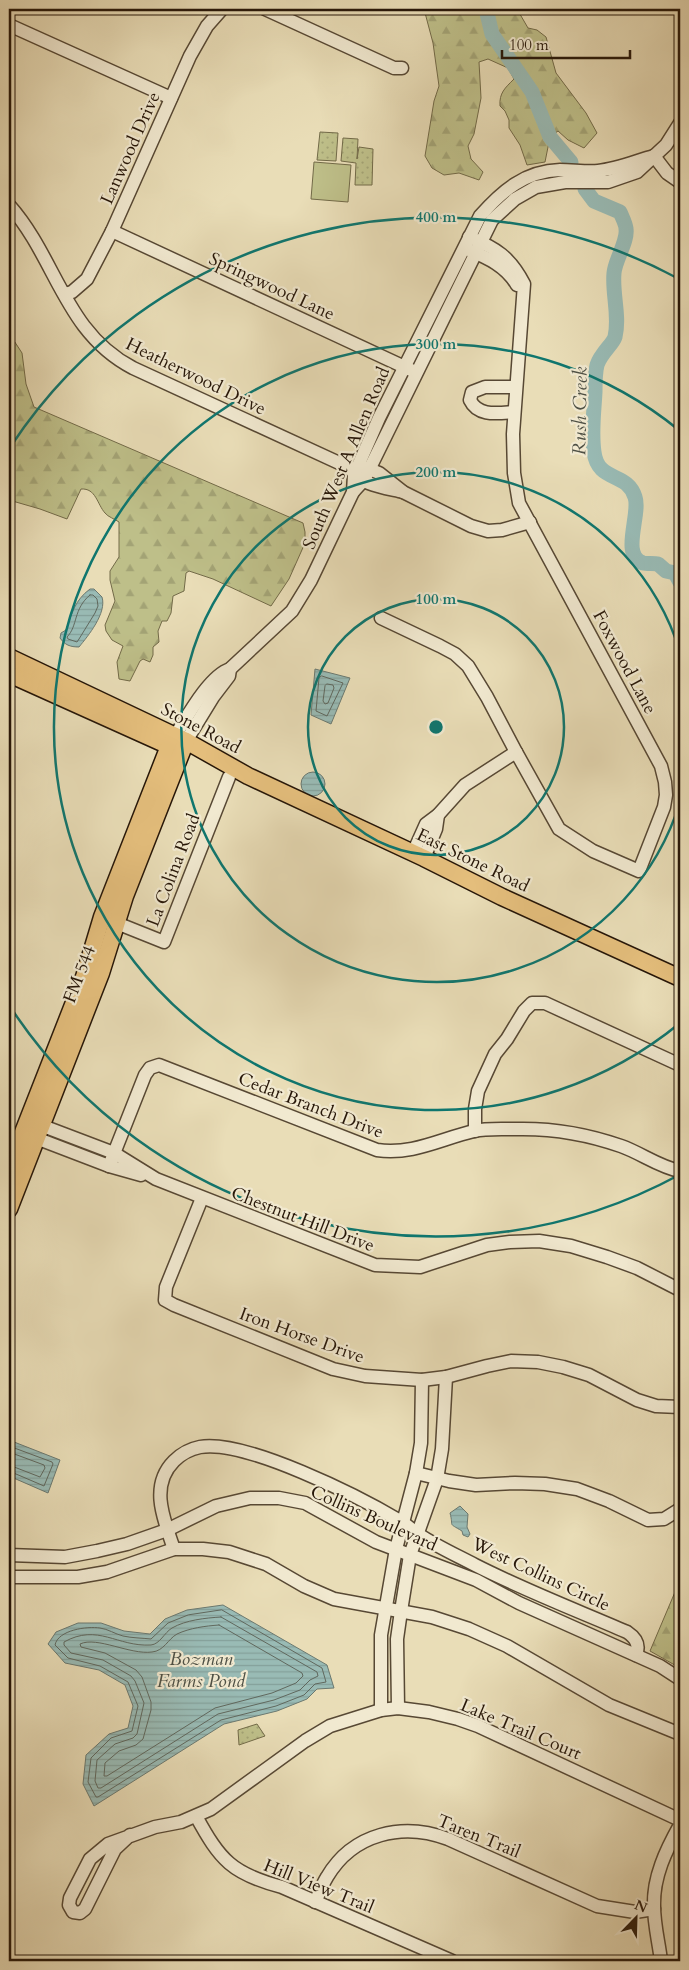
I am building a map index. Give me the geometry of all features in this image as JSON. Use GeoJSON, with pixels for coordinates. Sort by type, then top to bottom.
{"type":"FeatureCollection","features":[{"type":"Feature","properties":{"kind":"main road","name":"Stone Road"},"geometry":{"type":"LineString","coordinates":[[9,657],[65,692]]}},
{"type":"Feature","properties":{"kind":"main road","name":"Stone Road"},"geometry":{"type":"LineString","coordinates":[[9,674],[65,692],[248,776]]}},
{"type":"Feature","properties":{"kind":"main road","name":"FM 544"},"geometry":{"type":"LineString","coordinates":[[9,1209],[32,1129],[84,977],[102,917],[178,744]]}},
{"type":"Feature","properties":{"kind":"main road","name":"FM 544"},"geometry":{"type":"LineString","coordinates":[[9,1168],[32,1129],[101,973],[125,896],[178,744]]}},
{"type":"Feature","properties":{"kind":"main road","name":"East Stone Road"},"geometry":{"type":"LineString","coordinates":[[248,776],[680,978]]}},
{"type":"Feature","properties":{"kind":"street","name":"Lanwood Drive"},"geometry":{"type":"LineString","coordinates":[[64,294],[72,292],[87,279],[112,231],[171,98],[203,34],[222,9]]}},
{"type":"Feature","properties":{"kind":"street"},"geometry":{"type":"LineString","coordinates":[[264,9],[394,68],[402,68]]}},
{"type":"Feature","properties":{"kind":"street"},"geometry":{"type":"LineString","coordinates":[[9,25],[171,98]]}},
{"type":"Feature","properties":{"kind":"street"},"geometry":{"type":"LineString","coordinates":[[359,471],[417,372],[472,245],[480,216],[496,197],[527,176],[542,172],[603,170],[654,156],[666,145],[680,123]]}},
{"type":"Feature","properties":{"kind":"street"},"geometry":{"type":"LineString","coordinates":[[654,156],[667,173],[680,182]]}},
{"type":"Feature","properties":{"kind":"street","name":"Heatherwood Drive"},"geometry":{"type":"LineString","coordinates":[[9,205],[33,238],[74,313],[88,334],[111,355],[126,364],[359,471],[373,484],[403,492],[471,526],[488,531],[502,530],[530,522]]}},
{"type":"Feature","properties":{"kind":"street","name":"Springwood Lane"},"geometry":{"type":"LineString","coordinates":[[112,231],[417,372]]}},
{"type":"Feature","properties":{"kind":"street","name":"Foxwood Lane"},"geometry":{"type":"LineString","coordinates":[[381,618],[455,654],[468,666],[488,697],[559,830],[593,851],[639,871],[664,807],[666,795],[665,782],[660,766],[530,522],[523,513],[516,495],[513,459],[514,412],[523,319],[524,284],[509,259],[499,251],[472,245]]}},
{"type":"Feature","properties":{"kind":"street","name":"South West A Allen Road"},"geometry":{"type":"LineString","coordinates":[[178,744],[229,676],[230,669],[292,612],[311,580],[353,492],[359,471],[404,366],[472,245]]}},
{"type":"Feature","properties":{"kind":"street"},"geometry":{"type":"LineString","coordinates":[[514,412],[491,413],[480,411],[473,407],[470,400],[472,392],[485,388],[515,387]]}},
{"type":"Feature","properties":{"kind":"street"},"geometry":{"type":"LineString","coordinates":[[418,855],[436,829],[438,815],[465,785],[516,752]]}},
{"type":"Feature","properties":{"kind":"street","name":"La Colina Road"},"geometry":{"type":"LineString","coordinates":[[102,917],[164,942],[229,776]]}},
{"type":"Feature","properties":{"kind":"street"},"geometry":{"type":"LineString","coordinates":[[476,1131],[476,1100],[485,1074],[524,1011],[532,1003],[545,1004],[680,1065]]}},
{"type":"Feature","properties":{"kind":"street","name":"Cedar Branch Drive"},"geometry":{"type":"LineString","coordinates":[[109,1166],[146,1075],[152,1067],[159,1065],[377,1150],[394,1153],[409,1151],[476,1131],[515,1128],[548,1130],[583,1136],[621,1146],[680,1171]]}},
{"type":"Feature","properties":{"kind":"street"},"geometry":{"type":"LineString","coordinates":[[32,1129],[114,1153],[156,1180]]}},
{"type":"Feature","properties":{"kind":"street"},"geometry":{"type":"LineString","coordinates":[[32,1129],[109,1166],[156,1180]]}},
{"type":"Feature","properties":{"kind":"street","name":"Chestnut Hill Drive"},"geometry":{"type":"LineString","coordinates":[[156,1180],[375,1266],[420,1267],[486,1245],[539,1241],[571,1246],[606,1257],[637,1268],[680,1290]]}},
{"type":"Feature","properties":{"kind":"street","name":"Iron Horse Drive"},"geometry":{"type":"LineString","coordinates":[[202,1198],[166,1287],[165,1300],[183,1309],[333,1369],[365,1376],[422,1380],[446,1377],[511,1362],[538,1362],[589,1375],[637,1400],[656,1406],[680,1407]]}},
{"type":"Feature","properties":{"kind":"street"},"geometry":{"type":"LineString","coordinates":[[398,1708],[397,1639],[401,1611],[410,1555],[437,1478],[443,1439],[446,1377]]}},
{"type":"Feature","properties":{"kind":"street"},"geometry":{"type":"LineString","coordinates":[[382,1710],[381,1635],[396,1549],[416,1473],[421,1443],[422,1380]]}},
{"type":"Feature","properties":{"kind":"street","name":"West Collins Circle"},"geometry":{"type":"LineString","coordinates":[[174,1549],[161,1511],[160,1490],[167,1468],[181,1454],[201,1447],[226,1448],[264,1458],[313,1477],[402,1522],[418,1534],[484,1569],[632,1635],[638,1644],[636,1655]]}},
{"type":"Feature","properties":{"kind":"street"},"geometry":{"type":"LineString","coordinates":[[416,1473],[476,1485],[545,1484],[576,1489],[609,1501],[648,1520],[664,1520],[680,1510]]}},
{"type":"Feature","properties":{"kind":"street","name":"Collins Boulevard"},"geometry":{"type":"LineString","coordinates":[[9,1555],[65,1556],[98,1551],[128,1544],[167,1530],[216,1506],[250,1498],[279,1498],[304,1503],[376,1542],[476,1580],[519,1603],[636,1655],[680,1679]]}},
{"type":"Feature","properties":{"kind":"street"},"geometry":{"type":"LineString","coordinates":[[9,1577],[78,1577],[107,1572],[174,1549],[203,1549],[229,1552],[266,1564],[304,1586],[334,1599],[444,1620],[469,1628],[507,1646],[609,1705],[679,1731]]}},
{"type":"Feature","properties":{"kind":"street"},"geometry":{"type":"LineString","coordinates":[[40,1578],[41,1557]]}},
{"type":"Feature","properties":{"kind":"street","name":"Lake Trail Court"},"geometry":{"type":"LineString","coordinates":[[130,1835],[115,1849],[85,1909],[80,1912],[74,1912],[70,1908],[69,1900],[90,1859],[108,1844],[130,1835],[181,1822],[211,1809],[330,1726],[382,1710],[398,1708],[458,1718],[680,1820]]}},
{"type":"Feature","properties":{"kind":"street","name":"Hill View Trail"},"geometry":{"type":"LineString","coordinates":[[196,1816],[212,1846],[230,1864],[245,1874],[282,1887],[452,1961]]}},
{"type":"Feature","properties":{"kind":"street"},"geometry":{"type":"LineString","coordinates":[[661,1961],[654,1909],[656,1882],[666,1854],[680,1825]]}},
{"type":"Feature","properties":{"kind":"street","name":"Taren Trail"},"geometry":{"type":"LineString","coordinates":[[315,1902],[326,1877],[340,1859],[359,1844],[383,1833],[409,1830],[432,1833],[448,1839],[596,1906],[635,1912],[654,1909]]}},
{"type":"Feature","properties":{"kind":"green space"},"geometry":{"type":"Polygon","coordinates":[[[424,9],[517,9],[528,28],[537,30],[546,37],[556,73],[586,113],[597,133],[584,148],[568,140],[558,131],[550,137],[545,162],[527,165],[520,145],[509,128],[509,120],[505,111],[500,106],[505,88],[514,79],[508,68],[488,59],[479,62],[481,98],[474,134],[468,146],[471,159],[483,172],[479,180],[459,173],[444,175],[432,168],[425,156],[434,101],[439,86],[433,43],[424,9]]]}},
{"type":"Feature","properties":{"kind":"green space"},"geometry":{"type":"Polygon","coordinates":[[[320,132],[338,133],[336,161],[317,160],[320,132]]]}},
{"type":"Feature","properties":{"kind":"green space"},"geometry":{"type":"Polygon","coordinates":[[[343,138],[358,139],[357,159],[359,147],[373,149],[372,185],[355,185],[356,163],[341,161],[343,138]]]}},
{"type":"Feature","properties":{"kind":"green space"},"geometry":{"type":"Polygon","coordinates":[[[314,162],[351,165],[348,202],[311,199],[314,162]]]}},
{"type":"Feature","properties":{"kind":"green space"},"geometry":{"type":"Polygon","coordinates":[[[9,333],[22,353],[26,384],[34,407],[303,523],[305,543],[289,579],[271,606],[213,579],[189,571],[186,573],[184,591],[173,596],[171,613],[167,621],[162,621],[158,631],[159,642],[153,647],[153,655],[150,662],[143,659],[140,661],[130,681],[119,679],[117,662],[123,646],[112,640],[106,631],[105,625],[115,601],[110,571],[119,557],[119,522],[106,514],[96,497],[86,489],[81,489],[67,519],[9,500],[9,333]]]}},
{"type":"Feature","properties":{"kind":"green space"},"geometry":{"type":"Polygon","coordinates":[[[680,1589],[680,1668],[650,1651],[675,1592],[680,1589]]]}},
{"type":"Feature","properties":{"kind":"green space"},"geometry":{"type":"Polygon","coordinates":[[[257,1724],[265,1736],[239,1745],[238,1730],[257,1724]]]}},
{"type":"Feature","properties":{"kind":"water"},"geometry":{"type":"Polygon","coordinates":[[[90,589],[94,589],[102,597],[102,610],[96,624],[79,647],[70,646],[60,638],[61,633],[66,630],[77,602],[90,589]]]}},
{"type":"Feature","properties":{"kind":"water"},"geometry":{"type":"Polygon","coordinates":[[[315,669],[350,678],[331,724],[311,715],[315,669]]]}},
{"type":"Feature","properties":{"kind":"water"},"geometry":{"type":"Polygon","coordinates":[[[313,772],[322,775],[325,784],[322,793],[313,796],[304,793],[301,784],[304,775],[313,772]]]}},
{"type":"Feature","properties":{"kind":"water"},"geometry":{"type":"Polygon","coordinates":[[[9,1440],[60,1460],[48,1493],[9,1476],[9,1440]]]}},
{"type":"Feature","properties":{"kind":"water"},"geometry":{"type":"Polygon","coordinates":[[[460,1506],[468,1514],[467,1527],[470,1534],[468,1537],[463,1535],[462,1531],[452,1524],[450,1513],[460,1506]]]}},
{"type":"Feature","properties":{"kind":"water","name":"Bozman Farms Pond"},"geometry":{"type":"Polygon","coordinates":[[[223,1605],[327,1665],[334,1688],[317,1689],[307,1699],[277,1711],[224,1724],[94,1806],[83,1784],[86,1755],[109,1734],[128,1728],[133,1706],[125,1685],[99,1670],[65,1663],[48,1644],[56,1632],[78,1623],[101,1623],[124,1631],[150,1634],[165,1619],[187,1610],[223,1605]]]}},
{"type":"Feature","properties":{"kind":"waterway","name":"Rush Creek"},"geometry":{"type":"LineString","coordinates":[[486,9],[492,34],[532,92],[550,137],[571,162]]}},
{"type":"Feature","properties":{"kind":"waterway","name":"Rush Creek"},"geometry":{"type":"LineString","coordinates":[[585,189],[594,201],[620,212],[626,229],[625,239],[614,273],[617,321],[615,337],[599,361],[596,371],[593,430],[594,452],[601,468],[626,483],[635,497],[636,514],[632,544],[636,559],[643,563],[658,564],[666,571],[675,573],[680,582]]}}]}
